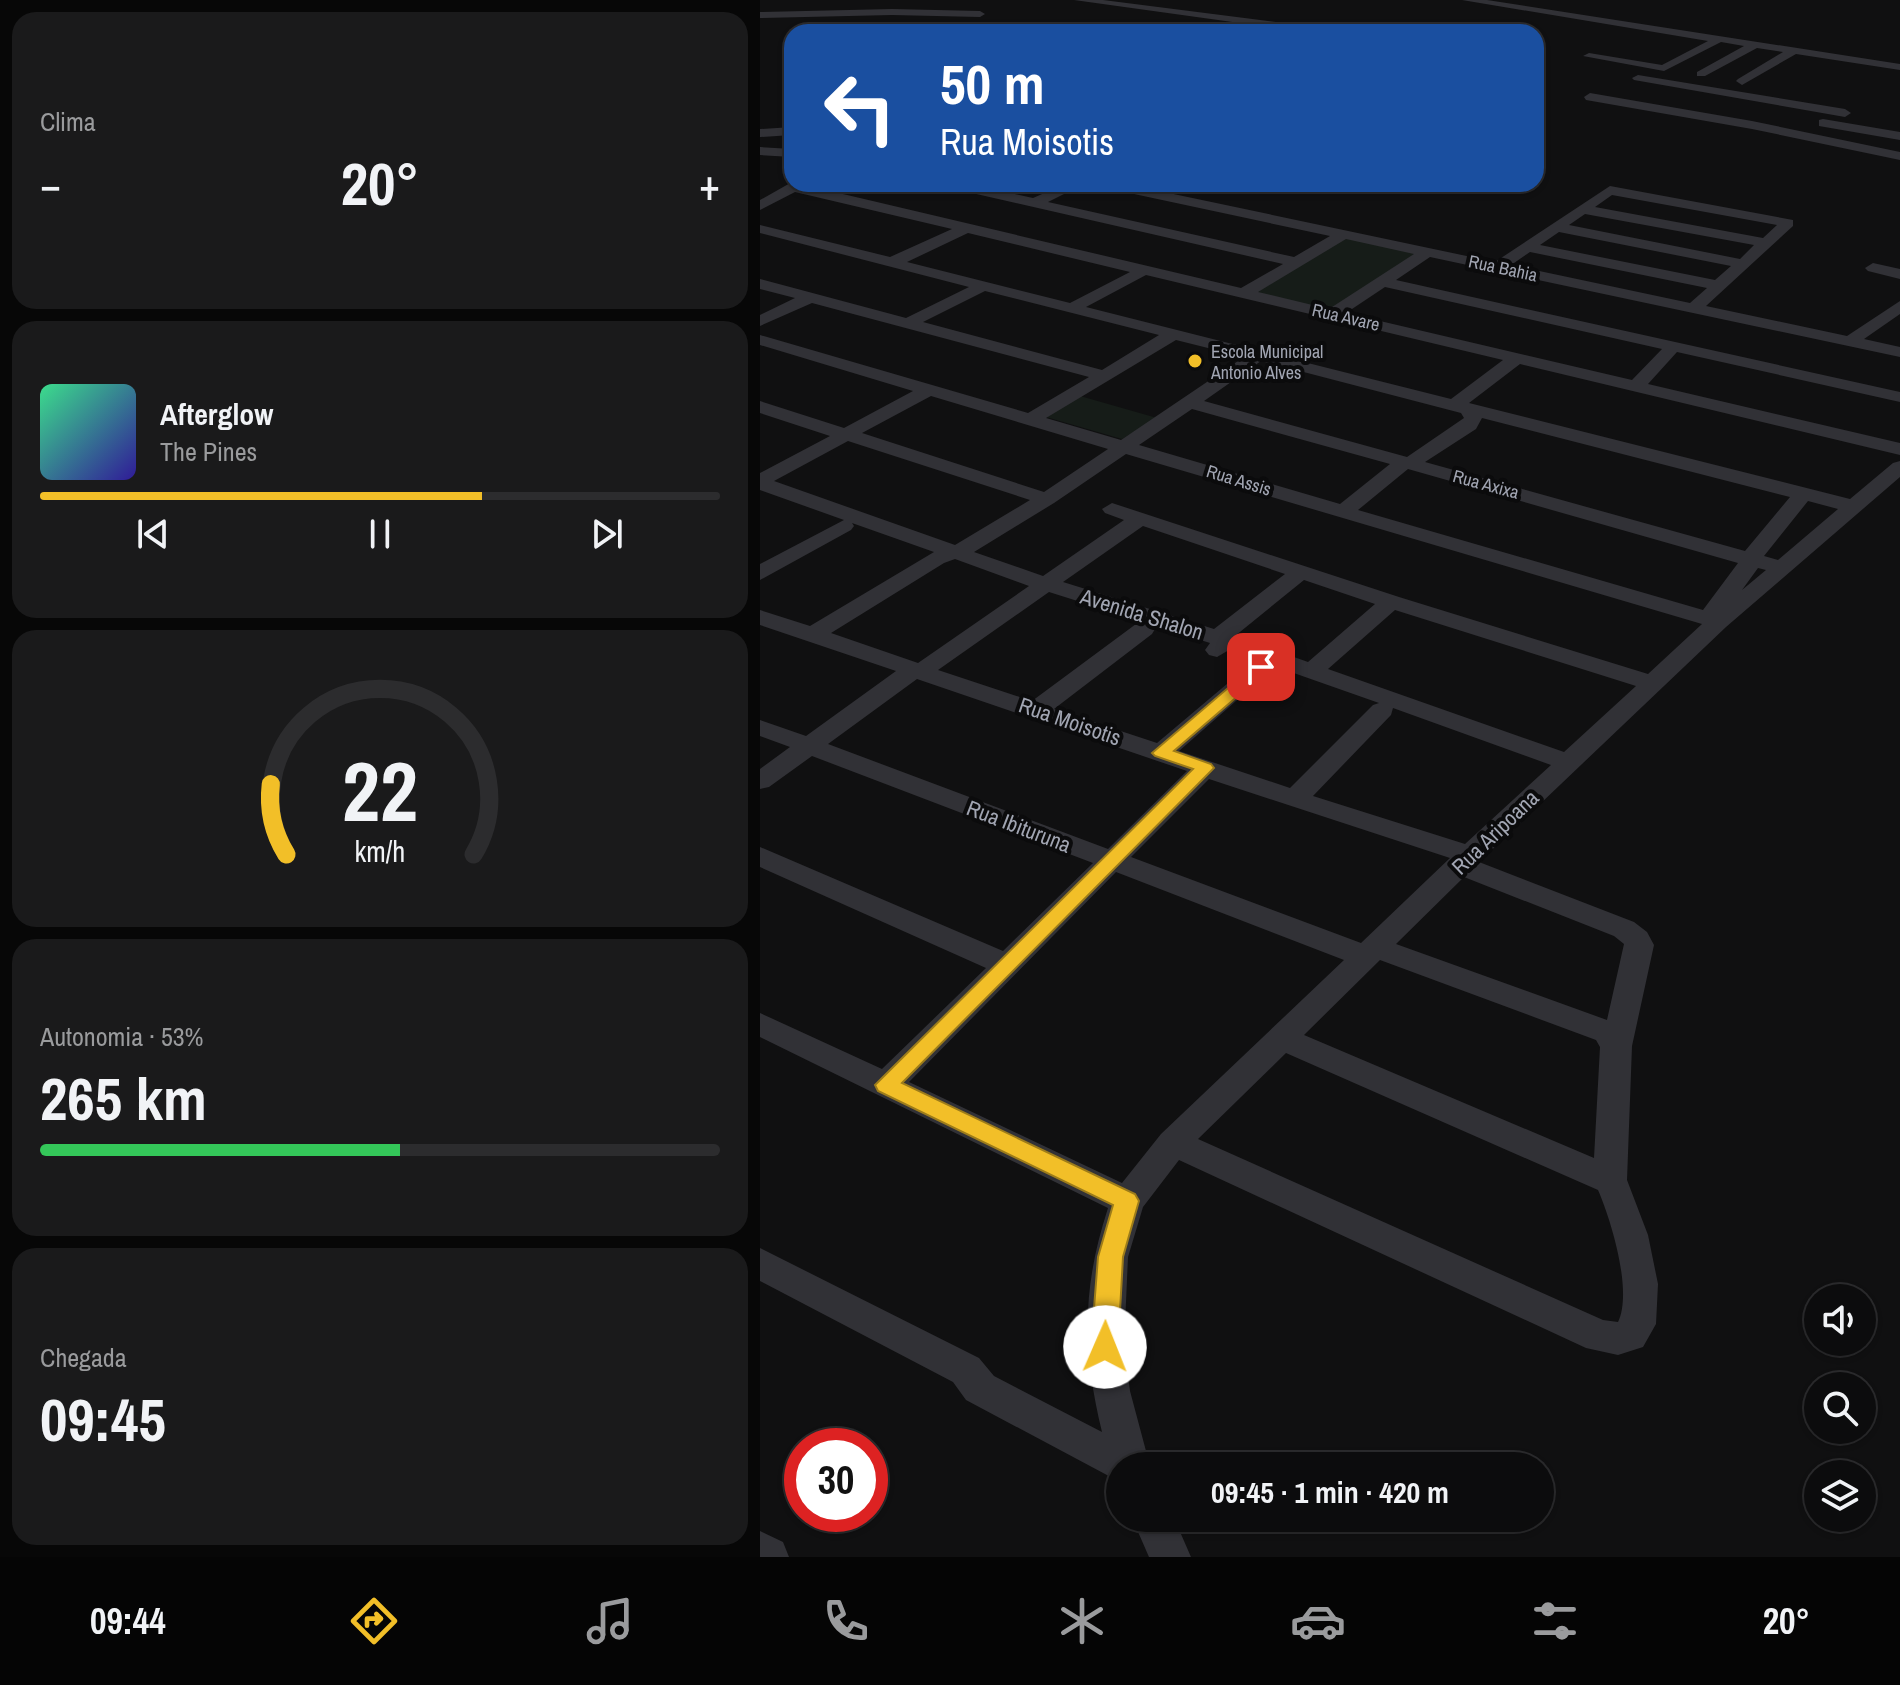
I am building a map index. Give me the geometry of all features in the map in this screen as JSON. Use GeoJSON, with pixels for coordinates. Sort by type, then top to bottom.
{"type":"FeatureCollection","features":[{"type":"Feature","properties":{"kind":"street"},"geometry":{"type":"LineString","coordinates":[[1079,0],[1267,24]]}},
{"type":"Feature","properties":{"kind":"street"},"geometry":{"type":"LineString","coordinates":[[1467,0],[1900,67]]}},
{"type":"Feature","properties":{"kind":"street"},"geometry":{"type":"LineString","coordinates":[[973,24],[986,1]]}},
{"type":"Feature","properties":{"kind":"street"},"geometry":{"type":"LineString","coordinates":[[1544,12],[1572,1]]}},
{"type":"Feature","properties":{"kind":"street"},"geometry":{"type":"LineString","coordinates":[[760,15],[885,12],[980,14]]}},
{"type":"Feature","properties":{"kind":"street"},"geometry":{"type":"LineString","coordinates":[[1625,38],[1646,29]]}},
{"type":"Feature","properties":{"kind":"street"},"geometry":{"type":"LineString","coordinates":[[1666,41],[1679,34]]}},
{"type":"Feature","properties":{"kind":"street"},"geometry":{"type":"LineString","coordinates":[[1717,40],[1627,84],[1590,97],[1900,156]]}},
{"type":"Feature","properties":{"kind":"street"},"geometry":{"type":"LineString","coordinates":[[1613,44],[1589,56],[1757,84]]}},
{"type":"Feature","properties":{"kind":"street"},"geometry":{"type":"LineString","coordinates":[[1701,74],[1753,46]]}},
{"type":"Feature","properties":{"kind":"street"},"geometry":{"type":"LineString","coordinates":[[1742,81],[1792,52]]}},
{"type":"Feature","properties":{"kind":"street"},"geometry":{"type":"LineString","coordinates":[[1626,62],[1639,55]]}},
{"type":"Feature","properties":{"kind":"street"},"geometry":{"type":"LineString","coordinates":[[1627,84],[1787,103],[1900,122]]}},
{"type":"Feature","properties":{"kind":"street"},"geometry":{"type":"LineString","coordinates":[[1627,84],[1900,136]]}},
{"type":"Feature","properties":{"kind":"street"},"geometry":{"type":"LineString","coordinates":[[1748,128],[1803,92]]}},
{"type":"Feature","properties":{"kind":"street"},"geometry":{"type":"LineString","coordinates":[[760,133],[784,132]]}},
{"type":"Feature","properties":{"kind":"street"},"geometry":{"type":"LineString","coordinates":[[760,151],[784,152]]}},
{"type":"Feature","properties":{"kind":"street"},"geometry":{"type":"LineString","coordinates":[[1498,267],[1610,190],[1788,223],[1693,309]]}},
{"type":"Feature","properties":{"kind":"street"},"geometry":{"type":"LineString","coordinates":[[760,206],[785,192]]}},
{"type":"Feature","properties":{"kind":"street","name":"Rua Avare"},"geometry":{"type":"LineString","coordinates":[[826,192],[1900,449]]}},
{"type":"Feature","properties":{"kind":"street"},"geometry":{"type":"LineString","coordinates":[[985,192],[1296,262]]}},
{"type":"Feature","properties":{"kind":"street"},"geometry":{"type":"LineString","coordinates":[[1034,203],[1059,192]]}},
{"type":"Feature","properties":{"kind":"street","name":"Rua Bahia"},"geometry":{"type":"LineString","coordinates":[[1144,192],[1900,352]]}},
{"type":"Feature","properties":{"kind":"street"},"geometry":{"type":"LineString","coordinates":[[1583,209],[1766,243]]}},
{"type":"Feature","properties":{"kind":"street"},"geometry":{"type":"LineString","coordinates":[[1062,250],[1114,221]]}},
{"type":"Feature","properties":{"kind":"street"},"geometry":{"type":"LineString","coordinates":[[893,262],[969,227]]}},
{"type":"Feature","properties":{"kind":"street"},"geometry":{"type":"LineString","coordinates":[[1556,227],[1744,264]]}},
{"type":"Feature","properties":{"kind":"street"},"geometry":{"type":"LineString","coordinates":[[760,229],[1851,506]]}},
{"type":"Feature","properties":{"kind":"street"},"geometry":{"type":"LineString","coordinates":[[1245,293],[1344,234]]}},
{"type":"Feature","properties":{"kind":"street"},"geometry":{"type":"LineString","coordinates":[[1528,247],[1720,286]]}},
{"type":"Feature","properties":{"kind":"street"},"geometry":{"type":"LineString","coordinates":[[1333,314],[1427,252]]}},
{"type":"Feature","properties":{"kind":"street"},"geometry":{"type":"LineString","coordinates":[[1873,268],[1900,274]]}},
{"type":"Feature","properties":{"kind":"street"},"geometry":{"type":"LineString","coordinates":[[1072,308],[1145,270]]}},
{"type":"Feature","properties":{"kind":"street"},"geometry":{"type":"LineString","coordinates":[[1381,281],[1900,397]]}},
{"type":"Feature","properties":{"kind":"street"},"geometry":{"type":"LineString","coordinates":[[760,284],[1105,376]]}},
{"type":"Feature","properties":{"kind":"street"},"geometry":{"type":"LineString","coordinates":[[907,324],[983,286]]}},
{"type":"Feature","properties":{"kind":"street"},"geometry":{"type":"LineString","coordinates":[[1554,321],[1597,289]]}},
{"type":"Feature","properties":{"kind":"street"},"geometry":{"type":"LineString","coordinates":[[760,321],[811,297]]}},
{"type":"Feature","properties":{"kind":"street"},"geometry":{"type":"LineString","coordinates":[[1849,342],[1900,306]]}},
{"type":"Feature","properties":{"kind":"street"},"geometry":{"type":"LineString","coordinates":[[1033,418],[1174,334]]}},
{"type":"Feature","properties":{"kind":"street","name":"Rua Assis"},"geometry":{"type":"LineString","coordinates":[[760,340],[1713,620]]}},
{"type":"Feature","properties":{"kind":"street"},"geometry":{"type":"LineString","coordinates":[[1636,386],[1673,347]]}},
{"type":"Feature","properties":{"kind":"street"},"geometry":{"type":"LineString","coordinates":[[812,635],[1047,499],[1259,355]]}},
{"type":"Feature","properties":{"kind":"street"},"geometry":{"type":"LineString","coordinates":[[1461,407],[1518,358]]}},
{"type":"Feature","properties":{"kind":"street"},"geometry":{"type":"LineString","coordinates":[[768,490],[847,435],[930,389]]}},
{"type":"Feature","properties":{"kind":"street","name":"Rua Axixa"},"geometry":{"type":"LineString","coordinates":[[1189,402],[1782,568]]}},
{"type":"Feature","properties":{"kind":"street"},"geometry":{"type":"LineString","coordinates":[[760,407],[1047,499]]}},
{"type":"Feature","properties":{"kind":"street"},"geometry":{"type":"LineString","coordinates":[[1344,511],[1408,463],[1469,425],[1473,418],[1461,407]]}},
{"type":"Feature","properties":{"kind":"street","name":"Rua Aripoana"},"geometry":{"type":"LineString","coordinates":[[1122,1212],[1173,1143],[1652,683],[1713,620],[1782,568],[1900,467]]}},
{"type":"Feature","properties":{"kind":"street","name":"Avenida Shalon"},"geometry":{"type":"LineString","coordinates":[[768,490],[844,526],[948,555]]}},
{"type":"Feature","properties":{"kind":"street","name":"Avenida Shalon"},"geometry":{"type":"LineString","coordinates":[[768,490],[1040,588],[1218,644],[1372,702],[1563,766]]}},
{"type":"Feature","properties":{"kind":"street"},"geometry":{"type":"LineString","coordinates":[[1713,620],[1729,588],[1746,571],[1751,558],[1804,493]]}},
{"type":"Feature","properties":{"kind":"street"},"geometry":{"type":"LineString","coordinates":[[1112,509],[1391,602],[1652,683]]}},
{"type":"Feature","properties":{"kind":"street"},"geometry":{"type":"LineString","coordinates":[[760,781],[1139,519]]}},
{"type":"Feature","properties":{"kind":"street"},"geometry":{"type":"LineString","coordinates":[[760,573],[844,526]]}},
{"type":"Feature","properties":{"kind":"street"},"geometry":{"type":"LineString","coordinates":[[1218,644],[1301,572]]}},
{"type":"Feature","properties":{"kind":"street"},"geometry":{"type":"LineString","coordinates":[[1311,672],[1391,602]]}},
{"type":"Feature","properties":{"kind":"street","name":"Avenida Shalon"},"geometry":{"type":"LineString","coordinates":[[1093,605],[1144,629],[1218,644]]}},
{"type":"Feature","properties":{"kind":"street","name":"Rua Moisotis"},"geometry":{"type":"LineString","coordinates":[[760,617],[1038,709],[1465,860],[1624,929],[1637,939],[1639,945],[1616,1046]]}},
{"type":"Feature","properties":{"kind":"street"},"geometry":{"type":"LineString","coordinates":[[1038,709],[1144,629]]}},
{"type":"Feature","properties":{"kind":"street"},"geometry":{"type":"LineString","coordinates":[[1161,753],[1274,667]]}},
{"type":"Feature","properties":{"kind":"street","name":"Avenida Shalon"},"geometry":{"type":"LineString","coordinates":[[1274,667],[1311,672],[1372,702]]}},
{"type":"Feature","properties":{"kind":"street"},"geometry":{"type":"LineString","coordinates":[[1295,799],[1372,702]]}},
{"type":"Feature","properties":{"kind":"street","name":"Rua Ibituruna"},"geometry":{"type":"LineString","coordinates":[[760,727],[1111,861],[1369,952],[1599,1028],[1613,1038],[1616,1046]]}},
{"type":"Feature","properties":{"kind":"street"},"geometry":{"type":"LineString","coordinates":[[886,1085],[1205,768]]}},
{"type":"Feature","properties":{"kind":"street"},"geometry":{"type":"LineString","coordinates":[[760,856],[1007,965]]}},
{"type":"Feature","properties":{"kind":"street"},"geometry":{"type":"LineString","coordinates":[[760,1024],[886,1085],[1122,1212],[1110,1257],[1105,1347],[1111,1391],[1126,1452]]}},
{"type":"Feature","properties":{"kind":"street"},"geometry":{"type":"LineString","coordinates":[[1282,1038],[1610,1180]]}},
{"type":"Feature","properties":{"kind":"street"},"geometry":{"type":"LineString","coordinates":[[1173,1143],[1599,1336],[1616,1339],[1636,1330],[1642,1312],[1637,1261],[1610,1180],[1616,1046]]}},
{"type":"Feature","properties":{"kind":"street"},"geometry":{"type":"LineString","coordinates":[[760,1263],[966,1370],[980,1388],[1106,1454]]}},
{"type":"Feature","properties":{"kind":"street"},"geometry":{"type":"LineString","coordinates":[[1159,1532],[1170,1557]]}},
{"type":"Feature","properties":{"kind":"street"},"geometry":{"type":"LineString","coordinates":[[760,1552],[768,1557]]}},
{"type":"Feature","properties":{"kind":"shaded area"},"geometry":{"type":"Polygon","coordinates":[[[1345,237],[1419,253],[1329,310],[1252,291],[1345,237]]]}},
{"type":"Feature","properties":{"kind":"shaded area"},"geometry":{"type":"Polygon","coordinates":[[[1080,396],[1157,418],[1122,439],[1046,417],[1080,396]]]}},
{"type":"Feature","properties":{"kind":"place","name":"Escola Municipal Antonio Alves"},"geometry":{"type":"Point","coordinates":[1195,361]}},
{"type":"Feature","properties":{"kind":"route"},"geometry":{"type":"LineString","coordinates":[[1105,1347],[1110,1257],[1127,1201],[886,1085],[1205,768],[1161,753],[1261,667]]}}]}
